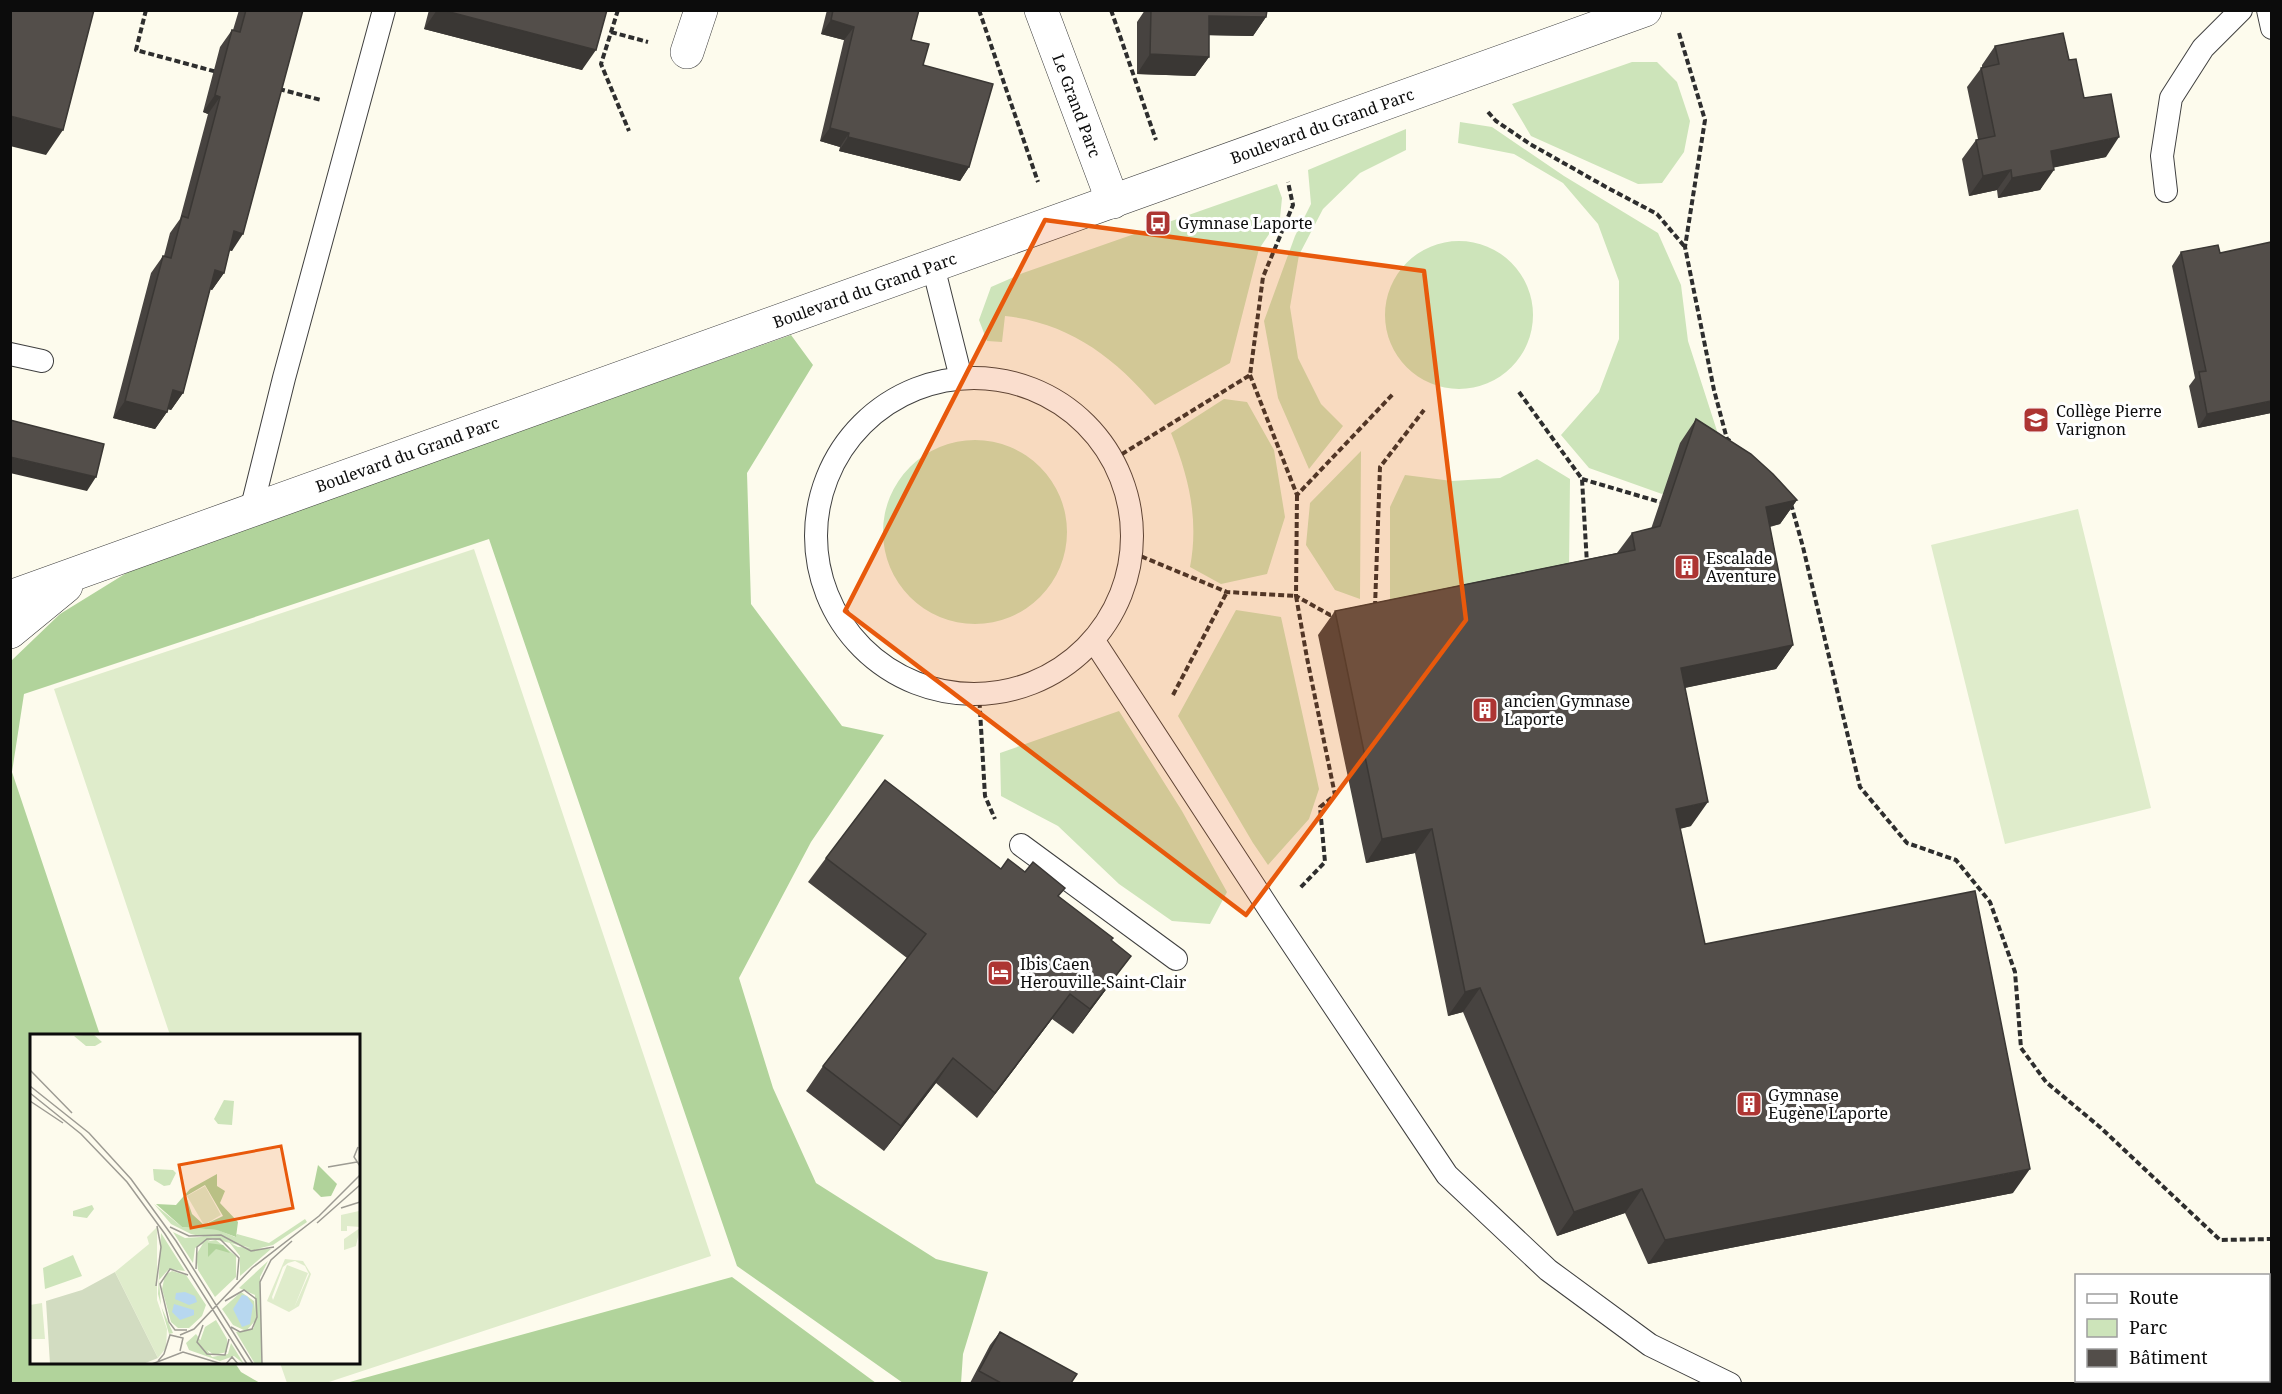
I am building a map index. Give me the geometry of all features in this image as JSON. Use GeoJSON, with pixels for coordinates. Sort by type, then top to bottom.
{"type":"FeatureCollection","features":[{"type":"Feature","properties":{"kind":"street"},"geometry":{"type":"LineString","coordinates":[[687,52],[701,10]]}},
{"type":"Feature","properties":{"kind":"street","name":"Le Grand Parc"},"geometry":{"type":"LineString","coordinates":[[1041,10],[1113,202]]}},
{"type":"Feature","properties":{"kind":"street","name":"Boulevard du Grand Parc"},"geometry":{"type":"LineString","coordinates":[[10,597],[1645,10]]}},
{"type":"Feature","properties":{"kind":"street","name":"Boulevard du Grand Parc"},"geometry":{"type":"LineString","coordinates":[[10,632],[83,571]]}},
{"type":"Feature","properties":{"kind":"lane"},"geometry":{"type":"LineString","coordinates":[[252,511],[260,470],[287,367],[384,10]]}},
{"type":"Feature","properties":{"kind":"lane"},"geometry":{"type":"LineString","coordinates":[[2166,191],[2162,156],[2171,98],[2203,48],[2241,10]]}},
{"type":"Feature","properties":{"kind":"lane"},"geometry":{"type":"LineString","coordinates":[[2268,10],[2271,28]]}},
{"type":"Feature","properties":{"kind":"lane"},"geometry":{"type":"LineString","coordinates":[[933,266],[961,378]]}},
{"type":"Feature","properties":{"kind":"lane"},"geometry":{"type":"LineString","coordinates":[[10,354],[42,361]]}},
{"type":"Feature","properties":{"kind":"lane"},"geometry":{"type":"LineString","coordinates":[[961,378],[1007,380],[1049,396],[1087,423],[1114,459],[1130,505],[1133,553],[1120,600],[1094,641],[1054,674],[1006,692],[954,693],[905,678],[863,649],[832,608],[817,558],[818,507],[835,458],[867,418],[910,390],[961,378]]}},
{"type":"Feature","properties":{"kind":"lane"},"geometry":{"type":"LineString","coordinates":[[1094,641],[1273,915],[1448,1175],[1548,1270],[1613,1318],[1650,1345],[1730,1383]]}},
{"type":"Feature","properties":{"kind":"lane"},"geometry":{"type":"LineString","coordinates":[[1021,845],[1176,959]]}},
{"type":"Feature","properties":{"kind":"path"},"geometry":{"type":"LineString","coordinates":[[146,10],[136,50],[224,74]]}},
{"type":"Feature","properties":{"kind":"path"},"geometry":{"type":"LineString","coordinates":[[618,10],[601,64],[629,130]]}},
{"type":"Feature","properties":{"kind":"path"},"geometry":{"type":"LineString","coordinates":[[979,10],[1041,188]]}},
{"type":"Feature","properties":{"kind":"path"},"geometry":{"type":"LineString","coordinates":[[1111,10],[1156,141]]}},
{"type":"Feature","properties":{"kind":"path"},"geometry":{"type":"LineString","coordinates":[[1677,28],[1705,120],[1686,247],[1714,390],[1728,439],[1735,446]]}},
{"type":"Feature","properties":{"kind":"path"},"geometry":{"type":"LineString","coordinates":[[268,86],[357,110]]}},
{"type":"Feature","properties":{"kind":"path"},"geometry":{"type":"LineString","coordinates":[[1481,104],[1496,121],[1530,144],[1658,214],[1686,247]]}},
{"type":"Feature","properties":{"kind":"path"},"geometry":{"type":"LineString","coordinates":[[1286,172],[1293,205],[1263,277],[1250,375],[1297,495],[1296,596],[1335,795],[1320,807],[1325,862]]}},
{"type":"Feature","properties":{"kind":"path"},"geometry":{"type":"LineString","coordinates":[[1114,459],[1250,375]]}},
{"type":"Feature","properties":{"kind":"path"},"geometry":{"type":"LineString","coordinates":[[1519,392],[1582,479],[1587,569]]}},
{"type":"Feature","properties":{"kind":"path"},"geometry":{"type":"LineString","coordinates":[[1297,495],[1393,394]]}},
{"type":"Feature","properties":{"kind":"path"},"geometry":{"type":"LineString","coordinates":[[1374,615],[1380,467],[1424,410]]}},
{"type":"Feature","properties":{"kind":"path"},"geometry":{"type":"LineString","coordinates":[[1582,479],[1660,502]]}},
{"type":"Feature","properties":{"kind":"path"},"geometry":{"type":"LineString","coordinates":[[1788,496],[1803,547],[1860,787],[1906,843],[1956,860],[1990,902],[2015,972],[2021,1048],[2046,1082],[2101,1128],[2220,1240],[2271,1239]]}},
{"type":"Feature","properties":{"kind":"path"},"geometry":{"type":"LineString","coordinates":[[1133,553],[1227,592],[1296,596],[1330,615],[1341,613]]}},
{"type":"Feature","properties":{"kind":"path"},"geometry":{"type":"LineString","coordinates":[[1153,732],[1227,592]]}},
{"type":"Feature","properties":{"kind":"path"},"geometry":{"type":"LineString","coordinates":[[1364,609],[1375,607]]}},
{"type":"Feature","properties":{"kind":"path"},"geometry":{"type":"LineString","coordinates":[[979,693],[985,796],[996,821]]}},
{"type":"Feature","properties":{"kind":"highlighted area"},"geometry":{"type":"Polygon","coordinates":[[[1045,220],[1424,271],[1466,620],[1246,915],[845,611],[1045,220]]]}},
{"type":"Feature","properties":{"kind":"green space"},"geometry":{"type":"Polygon","coordinates":[[[1632,62],[1657,62],[1677,82],[1690,121],[1684,152],[1662,183],[1638,184],[1531,136],[1512,104],[1632,62]]]}},
{"type":"Feature","properties":{"kind":"green space"},"geometry":{"type":"Polygon","coordinates":[[[1460,122],[1492,127],[1564,176],[1658,233],[1681,285],[1688,341],[1727,462],[1662,494],[1589,468],[1561,435],[1599,392],[1619,339],[1619,281],[1598,224],[1563,183],[1514,154],[1458,143],[1460,122]]]}},
{"type":"Feature","properties":{"kind":"green space"},"geometry":{"type":"Polygon","coordinates":[[[1406,129],[1406,150],[1360,173],[1323,209],[1299,255],[1290,307],[1298,358],[1321,404],[1343,426],[1309,469],[1278,398],[1264,321],[1295,236],[1311,204],[1308,170],[1406,129]]]}},
{"type":"Feature","properties":{"kind":"green space"},"geometry":{"type":"Polygon","coordinates":[[[1277,184],[1282,198],[1280,218],[1259,249],[1230,363],[1155,405],[1123,372],[1089,345],[1050,326],[1005,316],[1002,342],[987,341],[979,320],[991,287],[1023,273],[1277,184]]]}},
{"type":"Feature","properties":{"kind":"green space"},"geometry":{"type":"Polygon","coordinates":[[[1459,241],[1487,246],[1512,262],[1528,287],[1533,315],[1528,343],[1512,368],[1487,384],[1459,389],[1431,384],[1406,368],[1390,343],[1385,315],[1390,287],[1406,262],[1431,246],[1459,241]]]}},
{"type":"Feature","properties":{"kind":"green space"},"geometry":{"type":"Polygon","coordinates":[[[791,335],[813,365],[747,473],[751,604],[842,726],[884,735],[811,842],[739,978],[773,1088],[816,1183],[936,1259],[988,1272],[963,1354],[961,1383],[903,1383],[737,1266],[489,539],[24,694],[12,772],[100,1034],[30,1034],[30,1364],[236,1364],[241,1372],[260,1383],[11,1384],[11,661],[60,614],[141,564],[791,335]]]}},
{"type":"Feature","properties":{"kind":"green space"},"geometry":{"type":"Polygon","coordinates":[[[1224,399],[1247,402],[1274,450],[1285,517],[1267,574],[1221,584],[1190,567],[1193,550],[1191,499],[1183,466],[1171,433],[1224,399]]]}},
{"type":"Feature","properties":{"kind":"green space"},"geometry":{"type":"Polygon","coordinates":[[[975,440],[1010,447],[1040,467],[1060,497],[1067,532],[1060,567],[1040,597],[1010,617],[975,624],[940,617],[910,597],[890,567],[883,532],[890,497],[910,467],[940,447],[975,440]]]}},
{"type":"Feature","properties":{"kind":"green space"},"geometry":{"type":"Polygon","coordinates":[[[1361,451],[1360,599],[1335,590],[1306,545],[1310,503],[1361,451]]]}},
{"type":"Feature","properties":{"kind":"green space"},"geometry":{"type":"Polygon","coordinates":[[[1537,459],[1570,479],[1569,567],[1390,601],[1390,507],[1405,475],[1452,481],[1500,478],[1537,459]]]}},
{"type":"Feature","properties":{"kind":"green space"},"geometry":{"type":"Polygon","coordinates":[[[2078,509],[2151,808],[2005,844],[1931,545],[2078,509]]]}},
{"type":"Feature","properties":{"kind":"green space"},"geometry":{"type":"Polygon","coordinates":[[[474,549],[711,1256],[326,1383],[287,1383],[280,1364],[360,1364],[360,1034],[170,1034],[54,689],[474,549]]]}},
{"type":"Feature","properties":{"kind":"green space"},"geometry":{"type":"Polygon","coordinates":[[[1236,610],[1281,617],[1319,789],[1309,819],[1268,865],[1178,716],[1236,610]]]}},
{"type":"Feature","properties":{"kind":"green space"},"geometry":{"type":"Polygon","coordinates":[[[1119,711],[1182,811],[1227,892],[1210,924],[1172,921],[1119,884],[1058,826],[1001,796],[1000,753],[1119,711]]]}},
{"type":"Feature","properties":{"kind":"green space"},"geometry":{"type":"Polygon","coordinates":[[[732,1277],[876,1383],[346,1383],[732,1277]]]}},
{"type":"Feature","properties":{"kind":"building"},"geometry":{"type":"Polygon","coordinates":[[[10,10],[94,10],[63,130],[10,116],[10,10]]]}},
{"type":"Feature","properties":{"kind":"building"},"geometry":{"type":"Polygon","coordinates":[[[246,10],[303,10],[243,234],[234,231],[224,273],[215,270],[183,393],[173,390],[167,412],[125,401],[163,256],[171,258],[182,216],[188,218],[220,97],[215,95],[232,30],[240,32],[246,10]]]}},
{"type":"Feature","properties":{"kind":"building"},"geometry":{"type":"Polygon","coordinates":[[[442,10],[607,10],[596,50],[442,10]]]}},
{"type":"Feature","properties":{"kind":"building"},"geometry":{"type":"Polygon","coordinates":[[[833,10],[919,10],[911,40],[929,44],[923,65],[993,84],[969,167],[848,137],[849,133],[830,128],[854,27],[831,20],[833,10]]]}},
{"type":"Feature","properties":{"kind":"building"},"geometry":{"type":"Polygon","coordinates":[[[1151,10],[1267,10],[1266,17],[1209,16],[1209,57],[1150,54],[1151,10]]]}},
{"type":"Feature","properties":{"kind":"building"},"geometry":{"type":"Polygon","coordinates":[[[2063,33],[2069,60],[2076,59],[2084,98],[2111,94],[2119,137],[2051,151],[2054,170],[2012,178],[2011,170],[1983,176],[1976,140],[1995,136],[1981,68],[1999,64],[1995,46],[2063,33]]]}},
{"type":"Feature","properties":{"kind":"building"},"geometry":{"type":"Polygon","coordinates":[[[2271,242],[2271,401],[2207,414],[2199,372],[2206,371],[2181,252],[2218,245],[2220,253],[2271,242]]]}},
{"type":"Feature","properties":{"kind":"building"},"geometry":{"type":"Polygon","coordinates":[[[1696,419],[1751,454],[1797,500],[1766,507],[1793,645],[1681,668],[1708,802],[1676,809],[1705,944],[1975,891],[2030,1169],[1665,1240],[1642,1189],[1574,1212],[1480,988],[1465,992],[1432,829],[1382,839],[1335,611],[1635,550],[1632,533],[1660,526],[1696,419]]]}},
{"type":"Feature","properties":{"kind":"building"},"geometry":{"type":"Polygon","coordinates":[[[10,420],[104,444],[96,477],[10,457],[10,420]]]}},
{"type":"Feature","properties":{"kind":"building","name":"Ibis Caen Herouville-Saint-Clair"},"geometry":{"type":"Polygon","coordinates":[[[885,780],[1001,869],[1008,859],[1025,872],[1033,862],[1065,888],[1058,896],[1113,938],[1111,940],[1131,956],[1090,1009],[1070,994],[995,1093],[953,1058],[901,1126],[823,1066],[926,934],[826,858],[885,780]]]}},
{"type":"Feature","properties":{"kind":"building"},"geometry":{"type":"Polygon","coordinates":[[[1000,1332],[1077,1374],[1071,1383],[1001,1383],[979,1371],[1000,1332]]]}},
{"type":"Feature","properties":{"kind":"place","name":"Gymnase Laporte"},"geometry":{"type":"Point","coordinates":[1158,223]}},
{"type":"Feature","properties":{"kind":"place","name":"Collège Pierre Varignon"},"geometry":{"type":"Point","coordinates":[2036,420]}},
{"type":"Feature","properties":{"kind":"place","name":"Escalade Aventure"},"geometry":{"type":"Point","coordinates":[1687,567]}},
{"type":"Feature","properties":{"kind":"place","name":"ancien Gymnase Laporte"},"geometry":{"type":"Point","coordinates":[1485,710]}},
{"type":"Feature","properties":{"kind":"place","name":"Ibis Caen Herouville-Saint-Clair"},"geometry":{"type":"Point","coordinates":[1000,973]}},
{"type":"Feature","properties":{"kind":"place","name":"Gymnase Eugène Laporte"},"geometry":{"type":"Point","coordinates":[1749,1104]}}]}
